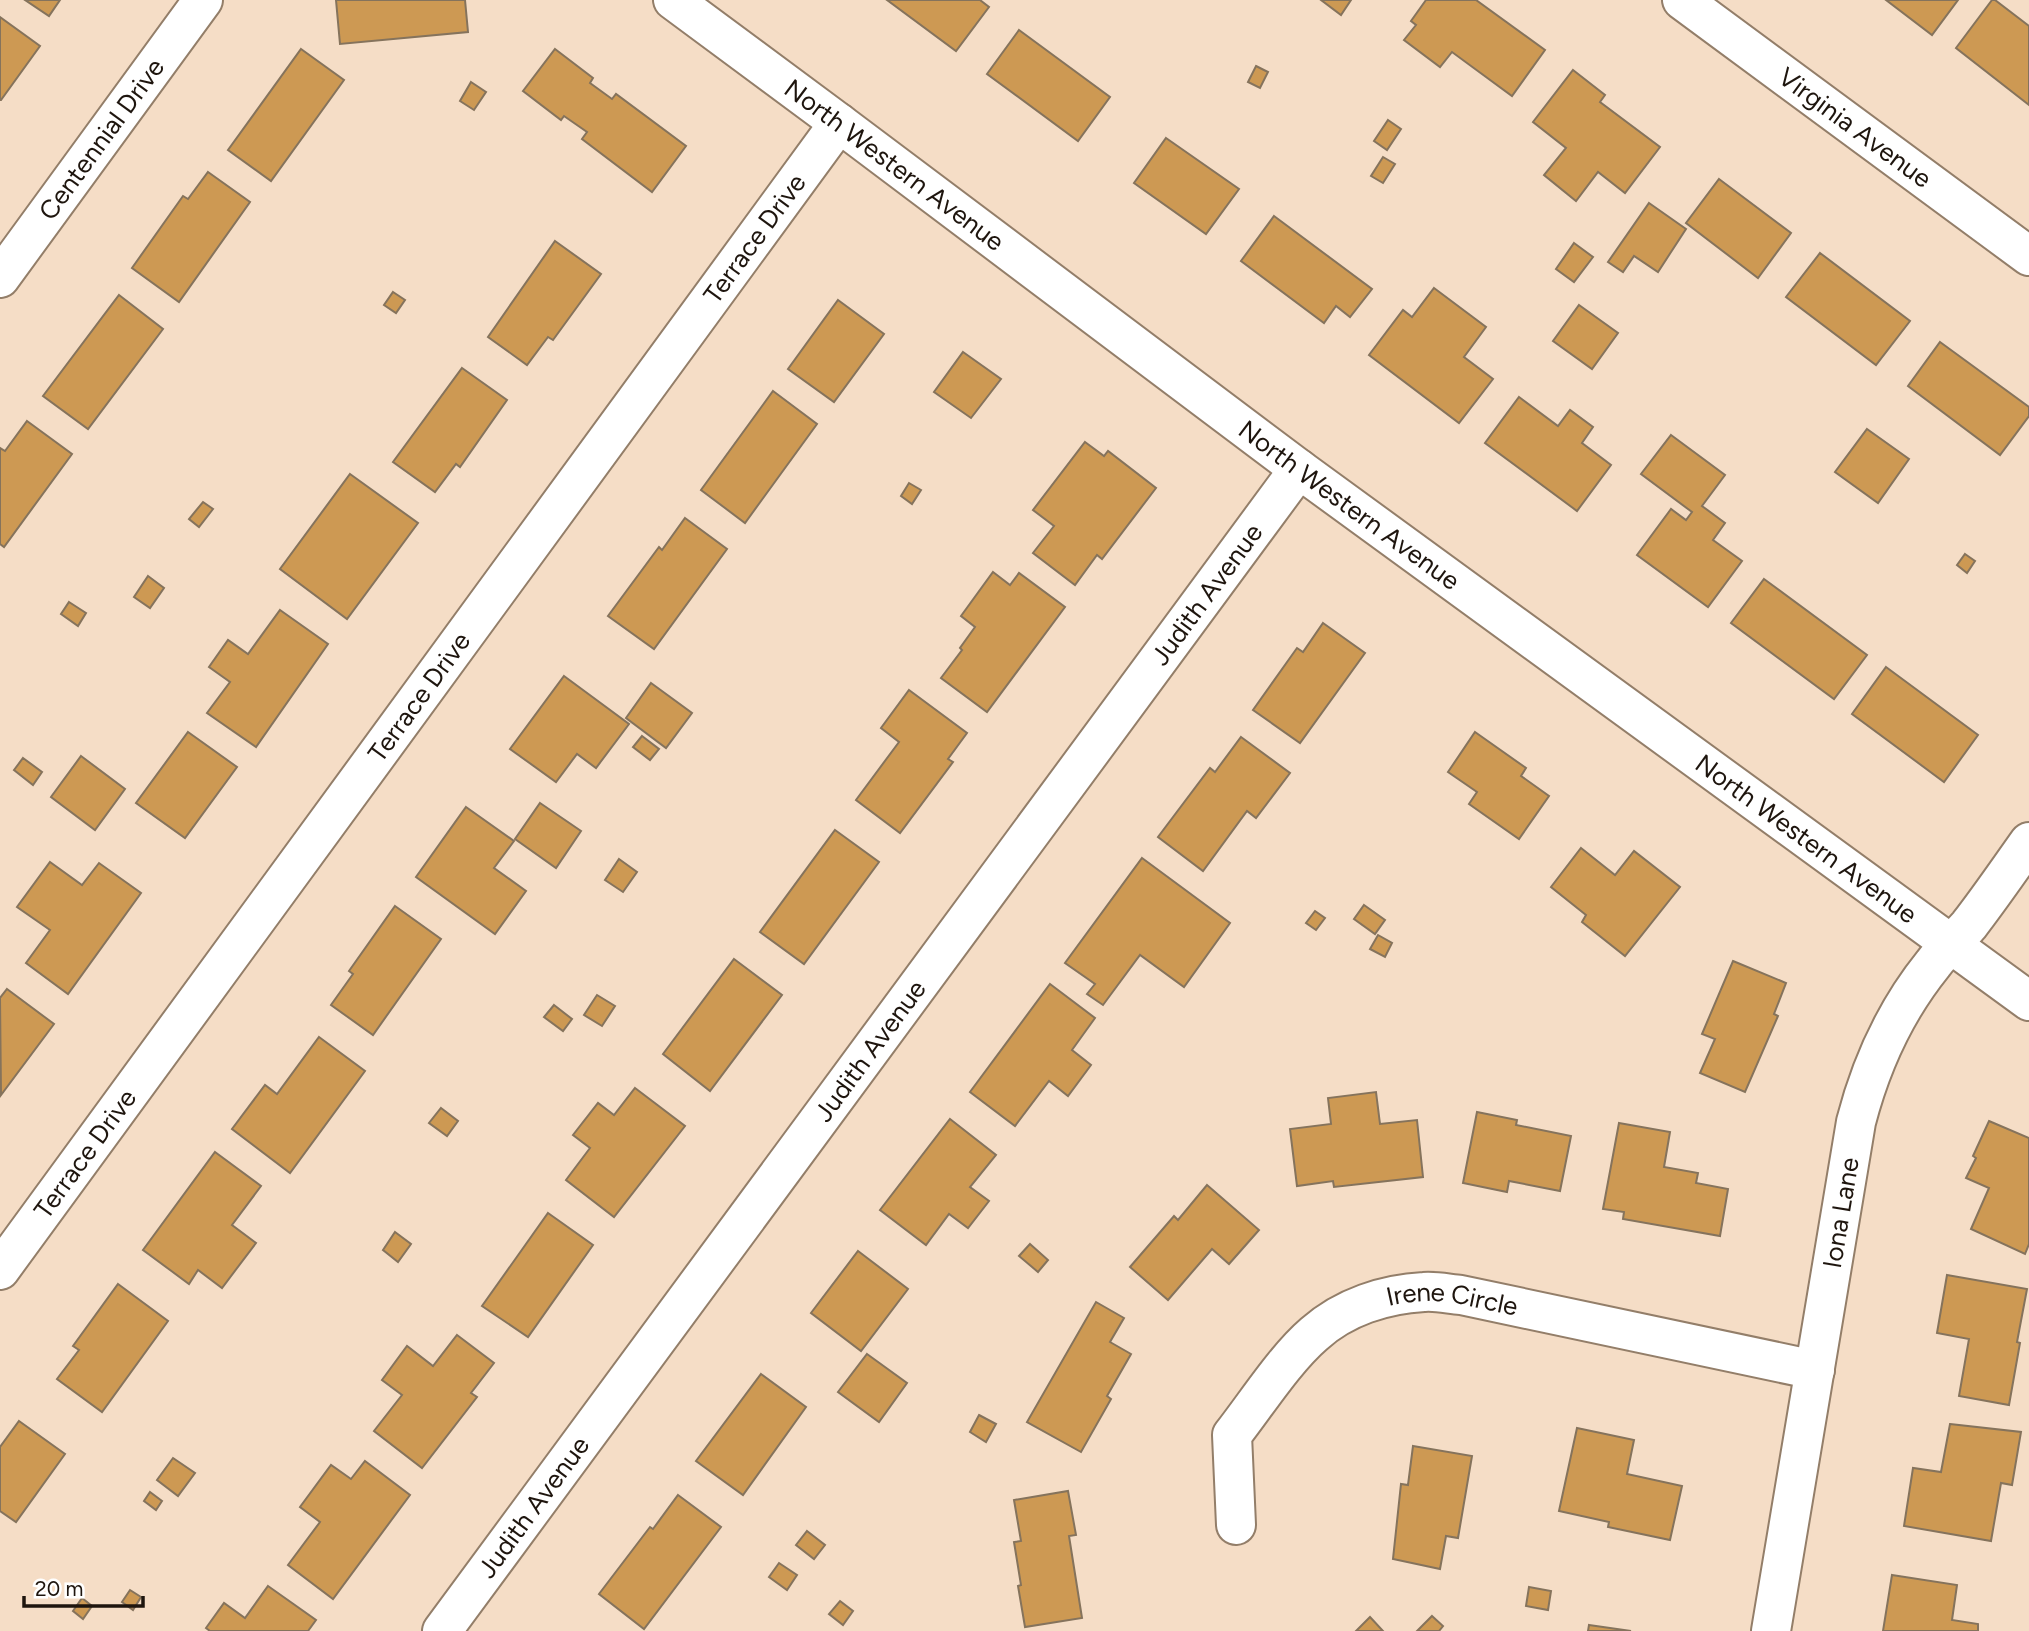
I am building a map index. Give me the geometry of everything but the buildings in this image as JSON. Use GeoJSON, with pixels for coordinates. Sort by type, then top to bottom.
{"type":"FeatureCollection","features":[{"type":"Feature","properties":{"kind":"street","name":"Centennial Drive"},"geometry":{"type":"LineString","coordinates":[[0,278],[203,0]]}},
{"type":"Feature","properties":{"kind":"street","name":"North Western Avenue"},"geometry":{"type":"LineString","coordinates":[[673,0],[1299,470],[2029,1001]]}},
{"type":"Feature","properties":{"kind":"street","name":"Virginia Avenue"},"geometry":{"type":"LineString","coordinates":[[1682,0],[2029,256]]}},
{"type":"Feature","properties":{"kind":"street","name":"Terrace Drive"},"geometry":{"type":"LineString","coordinates":[[0,1270],[839,123]]}},
{"type":"Feature","properties":{"kind":"street","name":"Judith Avenue"},"geometry":{"type":"LineString","coordinates":[[442,1631],[1299,470]]}},
{"type":"Feature","properties":{"kind":"street","name":"Iona Lane"},"geometry":{"type":"LineString","coordinates":[[1771,1631],[1856,1122],[1863,1094],[1897,1015],[1934,962],[1969,924],[2029,842]]}},
{"type":"Feature","properties":{"kind":"street","name":"Irene Circle"},"geometry":{"type":"LineString","coordinates":[[1236,1525],[1233,1435],[1315,1333],[1349,1310],[1385,1297],[1426,1292],[1461,1295],[1815,1370]]}}]}
